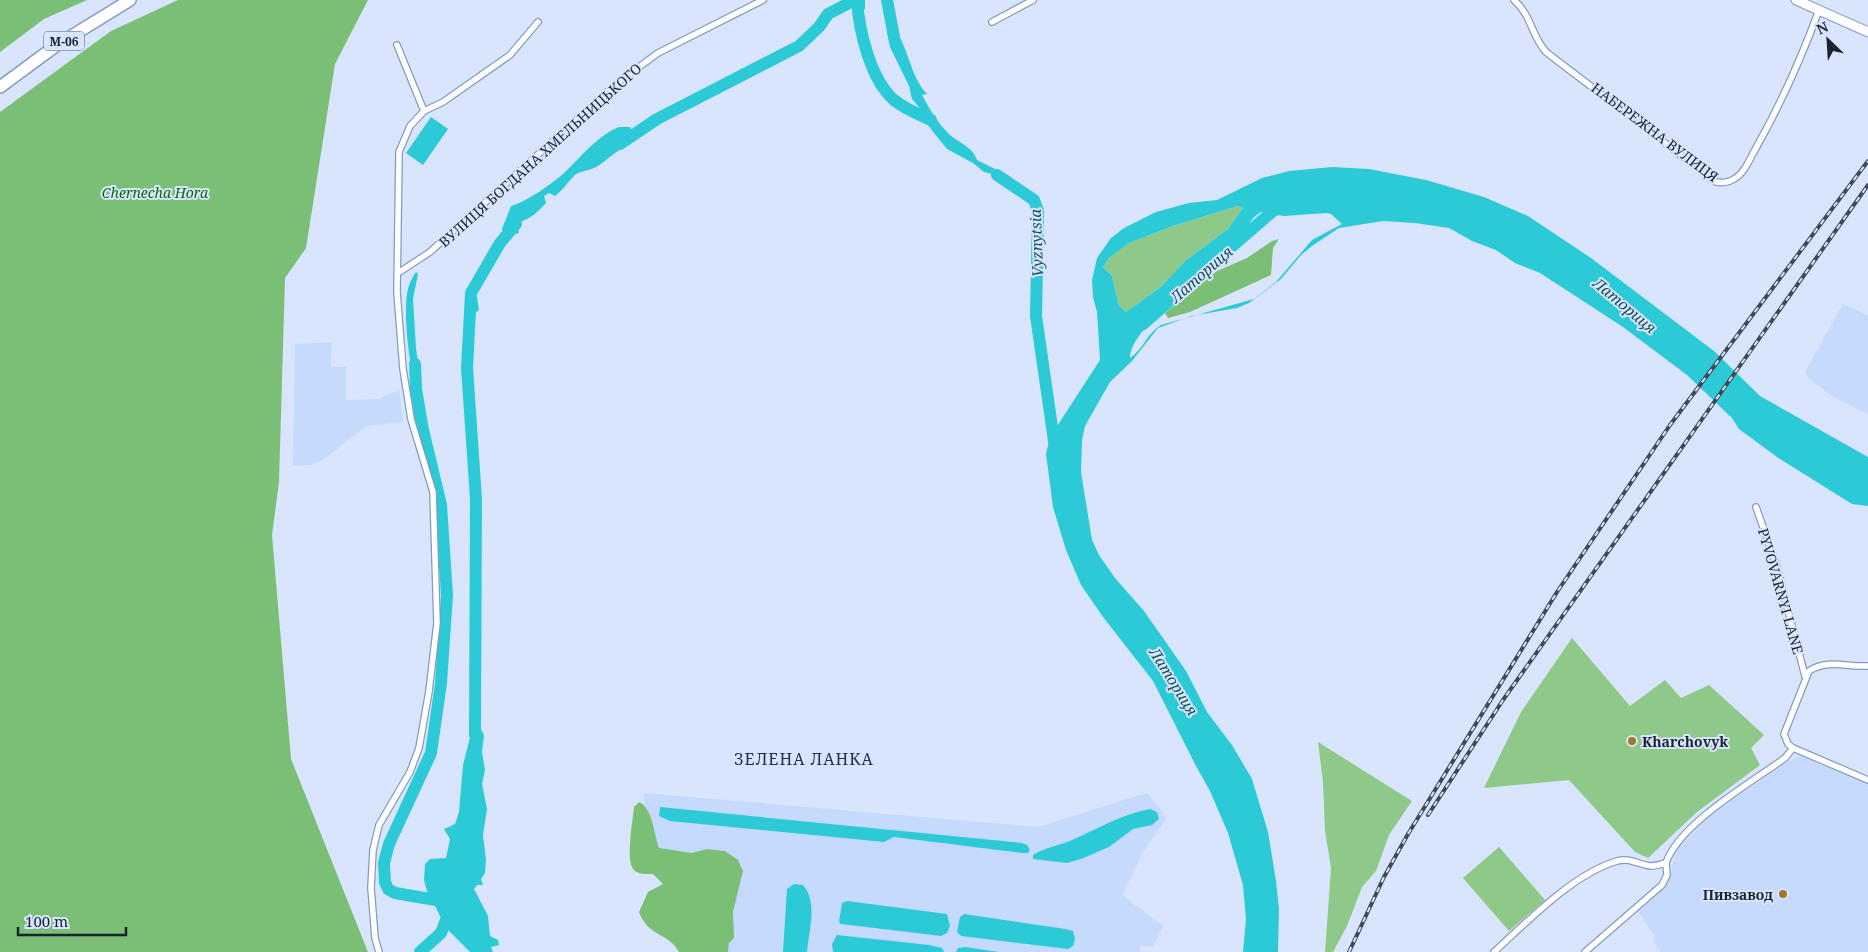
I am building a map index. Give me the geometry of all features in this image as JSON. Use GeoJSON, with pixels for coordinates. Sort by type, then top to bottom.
{"type":"FeatureCollection","features":[{"type":"Feature","properties":{"kind":"highway","name":"М-06"},"geometry":{"type":"LineString","coordinates":[[0,87],[57,45],[130,0]]}},
{"type":"Feature","properties":{"kind":"main road"},"geometry":{"type":"LineString","coordinates":[[1796,0],[1809,3],[1819,10],[1868,32]]}},
{"type":"Feature","properties":{"kind":"street","name":"ВУЛИЦЯ БОГДАНА ХМЕЛЬНИЦЬКОГО"},"geometry":{"type":"LineString","coordinates":[[398,273],[430,252],[616,84],[643,63],[666,49],[763,0]]}},
{"type":"Feature","properties":{"kind":"street"},"geometry":{"type":"LineString","coordinates":[[992,22],[1033,0]]}},
{"type":"Feature","properties":{"kind":"street","name":"НАБЕРЕЖНА ВУЛИЦЯ"},"geometry":{"type":"LineString","coordinates":[[1514,0],[1525,10],[1539,44],[1546,52],[1716,182],[1724,183],[1735,179],[1743,170],[1766,130],[1798,68],[1819,10]]}},
{"type":"Feature","properties":{"kind":"street"},"geometry":{"type":"LineString","coordinates":[[379,952],[375,938],[371,888],[373,850],[379,825],[410,772],[419,748],[430,691],[437,623],[433,492],[411,419],[405,392],[397,292],[399,152],[410,126],[424,111],[443,102],[510,55],[538,22]]}},
{"type":"Feature","properties":{"kind":"street"},"geometry":{"type":"LineString","coordinates":[[397,45],[424,111]]}},
{"type":"Feature","properties":{"kind":"street","name":"PYVOVARNYI LANE"},"geometry":{"type":"LineString","coordinates":[[1756,507],[1776,564],[1805,676]]}},
{"type":"Feature","properties":{"kind":"street","name":"PYVOVARNYI LANE"},"geometry":{"type":"LineString","coordinates":[[1805,676],[1809,671],[1824,664],[1868,666]]}},
{"type":"Feature","properties":{"kind":"street"},"geometry":{"type":"LineString","coordinates":[[1805,676],[1784,734],[1788,744],[1868,780]]}},
{"type":"Feature","properties":{"kind":"street"},"geometry":{"type":"LineString","coordinates":[[1585,952],[1662,886],[1667,875],[1666,863],[1670,853],[1692,828],[1716,807],[1785,758],[1794,748]]}},
{"type":"Feature","properties":{"kind":"street"},"geometry":{"type":"LineString","coordinates":[[1494,952],[1551,900],[1603,868],[1618,861],[1628,860],[1651,866],[1666,863]]}},
{"type":"Feature","properties":{"kind":"shaded area"},"geometry":{"type":"Polygon","coordinates":[[[1843,304],[1868,316],[1868,414],[1830,395],[1808,377],[1805,372],[1843,304]]]}},
{"type":"Feature","properties":{"kind":"shaded area"},"geometry":{"type":"Polygon","coordinates":[[[332,342],[331,367],[346,367],[346,400],[379,399],[399,390],[403,422],[366,426],[324,459],[311,465],[293,466],[295,344],[332,342]]]}},
{"type":"Feature","properties":{"kind":"shaded area"},"geometry":{"type":"Polygon","coordinates":[[[1801,756],[1868,785],[1868,952],[1661,952],[1653,942],[1655,937],[1638,911],[1662,890],[1671,873],[1675,852],[1712,814],[1789,761],[1801,756]]]}},
{"type":"Feature","properties":{"kind":"shaded area"},"geometry":{"type":"Polygon","coordinates":[[[644,793],[1038,827],[1147,793],[1167,818],[1144,850],[1122,895],[1163,926],[1153,947],[1141,946],[1139,952],[728,952],[739,865],[647,853],[644,793]]]}},
{"type":"Feature","properties":{"kind":"green space"},"geometry":{"type":"Polygon","coordinates":[[[0,0],[87,0],[44,19],[0,52],[0,0]]]}},
{"type":"Feature","properties":{"kind":"green space","name":"Chernecha Hora"},"geometry":{"type":"Polygon","coordinates":[[[178,0],[368,0],[335,64],[306,248],[285,278],[279,482],[272,535],[291,759],[368,952],[0,952],[0,112],[111,31],[178,0]]]}},
{"type":"Feature","properties":{"kind":"green space"},"geometry":{"type":"Polygon","coordinates":[[[1238,206],[1243,208],[1228,229],[1185,261],[1162,286],[1126,312],[1119,306],[1112,276],[1103,267],[1109,258],[1129,243],[1173,226],[1238,206]]]}},
{"type":"Feature","properties":{"kind":"green space"},"geometry":{"type":"Polygon","coordinates":[[[1279,239],[1273,248],[1271,275],[1190,312],[1168,318],[1165,313],[1217,271],[1247,258],[1272,241],[1279,239]]]}},
{"type":"Feature","properties":{"kind":"green space","name":"Kharchovyk"},"geometry":{"type":"Polygon","coordinates":[[[1572,638],[1630,706],[1665,680],[1681,698],[1709,685],[1764,735],[1751,748],[1760,765],[1697,812],[1648,858],[1635,852],[1569,780],[1484,788],[1521,712],[1572,638]]]}},
{"type":"Feature","properties":{"kind":"green space"},"geometry":{"type":"Polygon","coordinates":[[[1318,742],[1412,801],[1389,835],[1376,871],[1362,887],[1347,926],[1333,952],[1325,952],[1331,868],[1325,831],[1323,782],[1318,742]]]}},
{"type":"Feature","properties":{"kind":"green space"},"geometry":{"type":"Polygon","coordinates":[[[639,802],[644,805],[650,816],[659,848],[692,853],[707,849],[725,851],[738,860],[743,871],[733,912],[734,938],[729,943],[728,952],[679,952],[674,945],[653,931],[643,920],[639,912],[648,892],[663,884],[653,874],[638,873],[631,866],[630,850],[634,807],[639,802]]]}},
{"type":"Feature","properties":{"kind":"green space"},"geometry":{"type":"Polygon","coordinates":[[[1499,847],[1545,900],[1509,931],[1463,878],[1499,847]]]}},
{"type":"Feature","properties":{"kind":"water"},"geometry":{"type":"Polygon","coordinates":[[[847,0],[865,0],[865,9],[855,12],[853,6],[847,0]]]}},
{"type":"Feature","properties":{"kind":"water"},"geometry":{"type":"Polygon","coordinates":[[[892,26],[902,42],[916,78],[927,94],[922,95],[937,120],[949,134],[972,152],[977,160],[1005,174],[1013,189],[999,183],[992,174],[984,172],[973,163],[947,149],[924,120],[923,112],[912,99],[909,86],[890,47],[887,32],[892,26]]]}},
{"type":"Feature","properties":{"kind":"water"},"geometry":{"type":"Polygon","coordinates":[[[431,117],[448,129],[423,165],[406,153],[431,117]]]}},
{"type":"Feature","properties":{"kind":"water"},"geometry":{"type":"Polygon","coordinates":[[[619,127],[630,127],[634,134],[631,144],[596,167],[576,174],[555,196],[549,193],[544,196],[546,203],[530,217],[518,223],[519,233],[505,237],[502,229],[511,206],[548,186],[604,135],[619,127]]]}},
{"type":"Feature","properties":{"kind":"water"},"geometry":{"type":"Polygon","coordinates":[[[1332,167],[1369,169],[1426,180],[1484,197],[1528,216],[1591,258],[1714,351],[1760,396],[1868,457],[1868,506],[1852,504],[1777,457],[1739,429],[1732,418],[1687,375],[1623,327],[1540,273],[1515,263],[1496,250],[1472,241],[1449,228],[1383,221],[1339,228],[1301,255],[1281,279],[1249,303],[1237,308],[1197,315],[1254,299],[1276,282],[1312,240],[1342,224],[1331,214],[1326,213],[1284,216],[1261,212],[1254,217],[1229,252],[1209,273],[1173,305],[1158,309],[1141,333],[1133,346],[1130,358],[1156,328],[1184,319],[1158,328],[1132,361],[1110,382],[1085,426],[1082,440],[1081,472],[1092,540],[1099,555],[1115,578],[1144,611],[1186,671],[1207,712],[1232,745],[1252,779],[1268,832],[1276,881],[1279,909],[1278,952],[1243,952],[1246,919],[1243,885],[1228,833],[1210,791],[1153,681],[1103,617],[1081,585],[1066,550],[1053,507],[1046,454],[1050,437],[1100,360],[1097,312],[1093,297],[1092,280],[1097,258],[1111,238],[1124,228],[1156,212],[1189,203],[1217,200],[1262,178],[1289,171],[1332,167]],[[1238,206],[1173,226],[1129,243],[1109,258],[1103,267],[1112,276],[1119,306],[1126,312],[1162,286],[1185,261],[1228,229],[1243,208],[1238,206]]]}},
{"type":"Feature","properties":{"kind":"water"},"geometry":{"type":"Polygon","coordinates":[[[416,272],[418,274],[413,299],[420,378],[416,381],[407,339],[406,302],[408,288],[416,272]]]}},
{"type":"Feature","properties":{"kind":"water"},"geometry":{"type":"Polygon","coordinates":[[[477,297],[479,310],[475,313],[466,308],[466,304],[477,297]]]}},
{"type":"Feature","properties":{"kind":"water"},"geometry":{"type":"Polygon","coordinates":[[[416,389],[421,395],[425,440],[418,425],[413,391],[416,389]]]}},
{"type":"Feature","properties":{"kind":"water"},"geometry":{"type":"Polygon","coordinates":[[[475,718],[484,735],[482,752],[485,770],[482,784],[487,809],[483,835],[486,860],[485,873],[481,879],[483,885],[477,885],[474,889],[488,916],[490,936],[498,940],[499,945],[491,947],[493,952],[470,952],[448,930],[427,891],[424,880],[425,864],[430,859],[446,858],[450,839],[444,829],[455,824],[459,812],[463,765],[475,718]]]}},
{"type":"Feature","properties":{"kind":"water"},"geometry":{"type":"Polygon","coordinates":[[[660,807],[1022,843],[1027,845],[1030,850],[1028,853],[1023,853],[894,837],[884,842],[670,821],[659,816],[660,807]]]}},
{"type":"Feature","properties":{"kind":"water"},"geometry":{"type":"Polygon","coordinates":[[[1150,809],[1157,812],[1159,819],[1152,825],[1133,829],[1109,847],[1081,859],[1067,863],[1033,859],[1033,855],[1042,851],[1070,841],[1119,819],[1150,809]]]}},
{"type":"Feature","properties":{"kind":"water"},"geometry":{"type":"Polygon","coordinates":[[[794,884],[803,885],[808,892],[810,900],[811,917],[807,952],[783,952],[787,889],[794,884]]]}},
{"type":"Feature","properties":{"kind":"water"},"geometry":{"type":"Polygon","coordinates":[[[847,901],[947,914],[950,926],[947,933],[941,936],[841,924],[839,922],[842,903],[847,901]]]}},
{"type":"Feature","properties":{"kind":"water"},"geometry":{"type":"Polygon","coordinates":[[[964,914],[1065,929],[1073,931],[1075,939],[1073,946],[1068,949],[961,936],[957,932],[960,917],[964,914]]]}},
{"type":"Feature","properties":{"kind":"water"},"geometry":{"type":"Polygon","coordinates":[[[837,935],[929,945],[942,948],[944,952],[833,952],[832,944],[837,935]]]}},
{"type":"Feature","properties":{"kind":"water"},"geometry":{"type":"Polygon","coordinates":[[[965,947],[999,952],[956,952],[958,948],[965,947]]]}},
{"type":"Feature","properties":{"kind":"waterway"},"geometry":{"type":"LineString","coordinates":[[620,144],[657,119],[799,46],[819,27],[828,14],[855,0]]}},
{"type":"Feature","properties":{"kind":"waterway"},"geometry":{"type":"LineString","coordinates":[[857,0],[863,39],[878,80],[894,100],[907,109],[931,120]]}},
{"type":"Feature","properties":{"kind":"waterway","name":"Vyznytsia"},"geometry":{"type":"LineString","coordinates":[[887,0],[895,42]]}},
{"type":"Feature","properties":{"kind":"waterway","name":"Vyznytsia"},"geometry":{"type":"LineString","coordinates":[[997,175],[1034,200],[1038,211],[1036,316],[1055,448]]}},
{"type":"Feature","properties":{"kind":"waterway","name":"Латориця"},"geometry":{"type":"LineString","coordinates":[[1221,256],[1273,211],[1286,206]]}},
{"type":"Feature","properties":{"kind":"waterway"},"geometry":{"type":"LineString","coordinates":[[475,735],[476,499],[467,368],[471,293],[500,243],[516,224]]}},
{"type":"Feature","properties":{"kind":"waterway","name":"Латориця"},"geometry":{"type":"LineString","coordinates":[[1142,325],[1174,297]]}},
{"type":"Feature","properties":{"kind":"waterway"},"geometry":{"type":"LineString","coordinates":[[415,364],[416,389],[423,430],[441,505],[447,595],[441,683],[431,753],[389,844],[384,863],[385,882],[388,889],[395,893],[436,900],[447,906]]}},
{"type":"Feature","properties":{"kind":"waterway"},"geometry":{"type":"LineString","coordinates":[[420,952],[441,933],[447,917],[442,906]]}},
{"type":"Feature","properties":{"kind":"railway"},"geometry":{"type":"LineString","coordinates":[[1349,952],[1384,877],[1408,834],[1557,592],[1670,425],[1868,161]]}},
{"type":"Feature","properties":{"kind":"railway"},"geometry":{"type":"LineString","coordinates":[[1428,815],[1503,700],[1868,185]]}},
{"type":"Feature","properties":{"kind":"place","name":"Kharchovyk"},"geometry":{"type":"Point","coordinates":[1632,741]}},
{"type":"Feature","properties":{"kind":"place","name":"Пивзавод"},"geometry":{"type":"Point","coordinates":[1783,894]}},
{"type":"Feature","properties":{"kind":"district","name":"ЗЕЛЕНА ЛАНКА"},"geometry":{"type":"Point","coordinates":[804,759]}}]}
